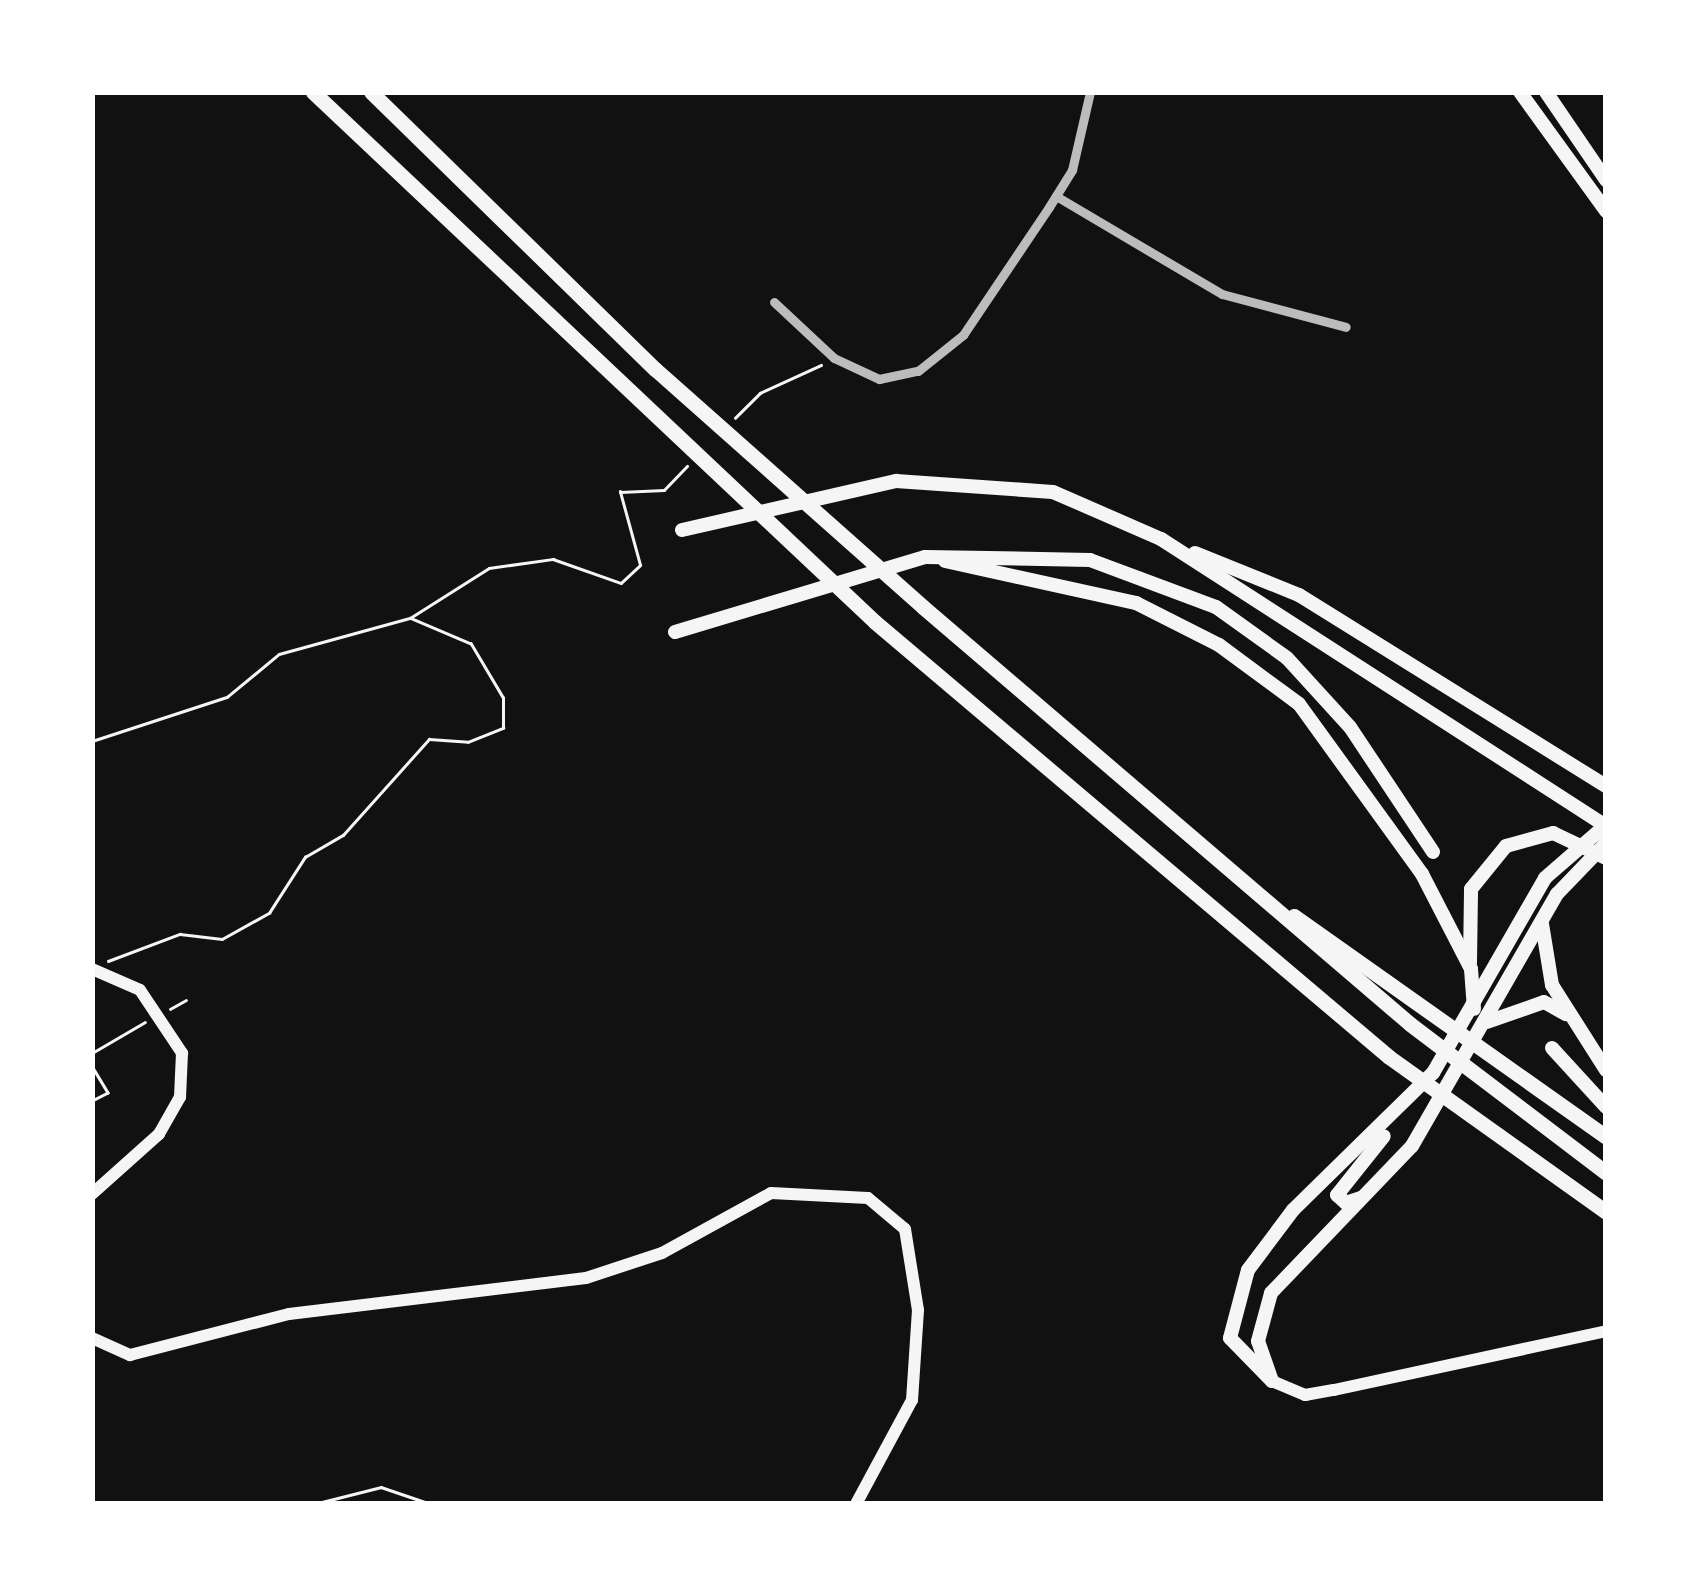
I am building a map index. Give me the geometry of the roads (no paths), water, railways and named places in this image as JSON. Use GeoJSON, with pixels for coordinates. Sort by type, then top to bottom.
{"type":"FeatureCollection","features":[{"type":"Feature","properties":{"kind":"highway"},"geometry":{"type":"LineString","coordinates":[[313,92],[634,404],[1162,862],[1389,1057],[1606,1212]]}},
{"type":"Feature","properties":{"kind":"highway"},"geometry":{"type":"LineString","coordinates":[[371,92],[655,370],[1187,838],[1410,1024],[1606,1173]]}},
{"type":"Feature","properties":{"kind":"highway"},"geometry":{"type":"LineString","coordinates":[[1252,891],[1431,1004],[1606,1136]]}},
{"type":"Feature","properties":{"kind":"main road"},"geometry":{"type":"LineString","coordinates":[[1520,92],[1606,211]]}},
{"type":"Feature","properties":{"kind":"main road"},"geometry":{"type":"LineString","coordinates":[[1546,92],[1606,180]]}},
{"type":"Feature","properties":{"kind":"main road"},"geometry":{"type":"LineString","coordinates":[[682,530],[722,519],[946,478],[1053,492],[1299,595],[1577,774],[1606,786]]}},
{"type":"Feature","properties":{"kind":"main road"},"geometry":{"type":"LineString","coordinates":[[1160,538],[1606,825],[1545,878],[1474,1008],[1337,1194],[1346,1203],[1366,1196]]}},
{"type":"Feature","properties":{"kind":"main road"},"geometry":{"type":"LineString","coordinates":[[676,632],[717,613],[925,557],[1040,552],[1142,575],[1216,607],[1323,694],[1433,852]]}},
{"type":"Feature","properties":{"kind":"main road"},"geometry":{"type":"LineString","coordinates":[[925,557],[1136,603],[1255,670],[1332,742],[1422,874],[1470,969]]}},
{"type":"Feature","properties":{"kind":"main road"},"geometry":{"type":"LineString","coordinates":[[1474,1008],[1470,969],[1472,890],[1506,846],[1553,833],[1606,858]]}},
{"type":"Feature","properties":{"kind":"main road"},"geometry":{"type":"LineString","coordinates":[[1272,1382],[1258,1341],[1270,1293],[1366,1196],[1432,1118],[1542,922],[1606,843]]}},
{"type":"Feature","properties":{"kind":"main road"},"geometry":{"type":"LineString","coordinates":[[1545,878],[1542,922],[1566,1014],[1606,1070]]}},
{"type":"Feature","properties":{"kind":"main road"},"geometry":{"type":"LineString","coordinates":[[92,1194],[159,1134],[180,1097],[182,1052],[140,990],[95,969]]}},
{"type":"Feature","properties":{"kind":"main road"},"geometry":{"type":"LineString","coordinates":[[1487,1022],[1523,1004],[1566,1014]]}},
{"type":"Feature","properties":{"kind":"main road"},"geometry":{"type":"LineString","coordinates":[[1552,1048],[1606,1107]]}},
{"type":"Feature","properties":{"kind":"main road"},"geometry":{"type":"LineString","coordinates":[[1413,1095],[1293,1210],[1235,1293],[1230,1338],[1272,1382],[1304,1395],[1606,1331]]}},
{"type":"Feature","properties":{"kind":"main road"},"geometry":{"type":"LineString","coordinates":[[92,1338],[130,1356],[289,1314],[586,1278],[662,1253],[772,1192],[868,1198],[905,1229],[918,1310],[912,1400],[856,1504]]}},
{"type":"Feature","properties":{"kind":"street"},"geometry":{"type":"LineString","coordinates":[[774,302],[834,358],[879,379],[918,371],[962,335],[1056,196],[1072,170],[1090,92]]}},
{"type":"Feature","properties":{"kind":"street"},"geometry":{"type":"LineString","coordinates":[[1056,196],[1222,294],[1346,327]]}}]}
